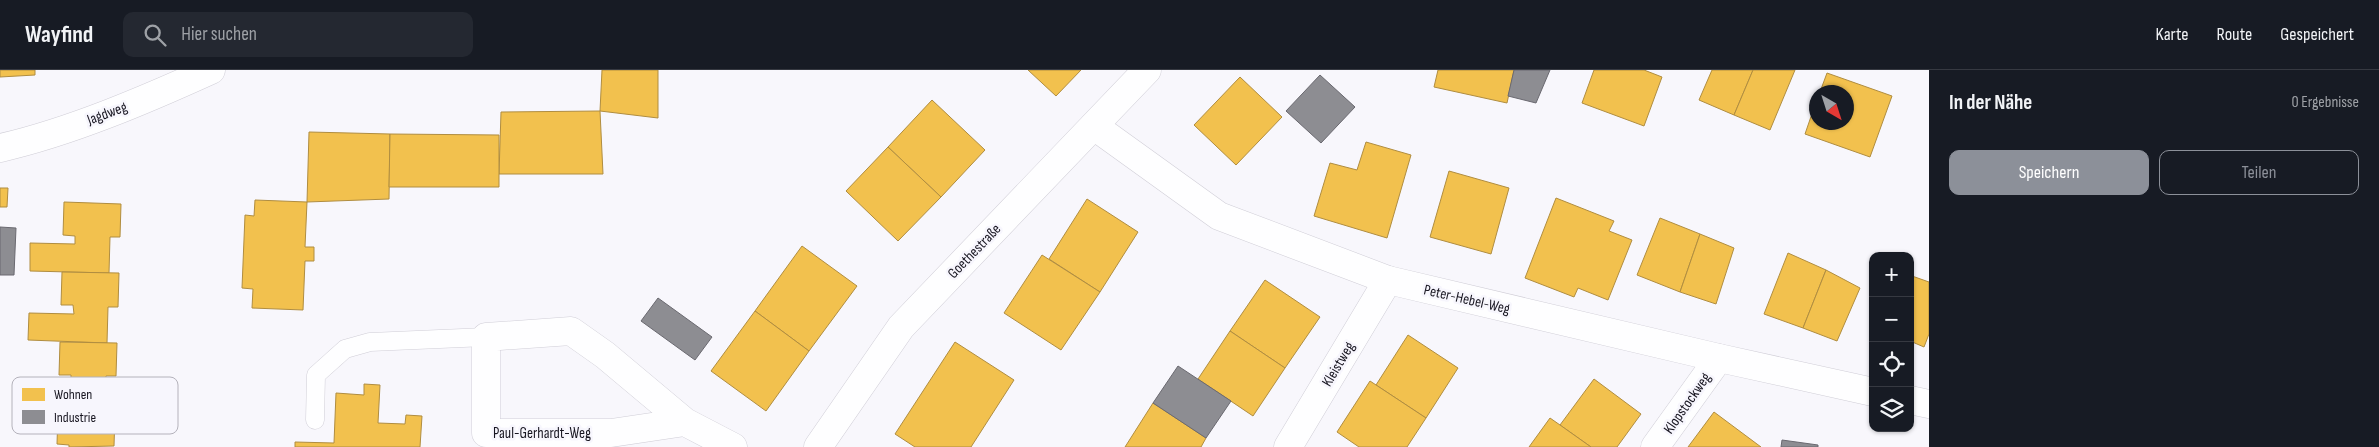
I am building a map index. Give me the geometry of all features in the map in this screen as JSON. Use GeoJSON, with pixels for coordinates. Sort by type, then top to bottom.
{"type":"FeatureCollection","features":[{"type":"Feature","properties":{"kind":"street","name":"Jagdweg"},"geometry":{"type":"LineString","coordinates":[[0,148],[27,142],[160,93],[211,70]]}},
{"type":"Feature","properties":{"kind":"street","name":"Goethestraße"},"geometry":{"type":"LineString","coordinates":[[818,447],[901,327],[1147,70]]}},
{"type":"Feature","properties":{"kind":"street","name":"Peter-Hebel-Weg"},"geometry":{"type":"LineString","coordinates":[[1094,126],[1219,216],[1388,280],[1718,358],[1869,391]]}},
{"type":"Feature","properties":{"kind":"street","name":"Kleistweg"},"geometry":{"type":"LineString","coordinates":[[1288,447],[1388,280]]}},
{"type":"Feature","properties":{"kind":"street"},"geometry":{"type":"LineString","coordinates":[[486,337],[570,331],[605,355],[685,422],[733,447]]}},
{"type":"Feature","properties":{"kind":"street","name":"Paul-Gerhardt-Weg"},"geometry":{"type":"LineString","coordinates":[[486,337],[486,433],[514,440],[610,440],[685,422]]}},
{"type":"Feature","properties":{"kind":"street","name":"Klopstockweg"},"geometry":{"type":"LineString","coordinates":[[1655,447],[1718,358]]}},
{"type":"Feature","properties":{"kind":"street"},"geometry":{"type":"LineString","coordinates":[[1914,401],[1929,404]]}},
{"type":"Feature","properties":{"kind":"lane"},"geometry":{"type":"LineString","coordinates":[[315,420],[316,375],[345,349],[370,342],[486,337]]}},
{"type":"Feature","properties":{"kind":"building: Wohnen"},"geometry":{"type":"Polygon","coordinates":[[[0,70],[35,70],[35,75],[0,77],[0,70]]]}},
{"type":"Feature","properties":{"kind":"building: Wohnen"},"geometry":{"type":"Polygon","coordinates":[[[602,70],[658,70],[658,118],[600,111],[602,70]]]}},
{"type":"Feature","properties":{"kind":"building: Wohnen"},"geometry":{"type":"Polygon","coordinates":[[[1028,70],[1081,70],[1056,96],[1028,70]]]}},
{"type":"Feature","properties":{"kind":"building: Wohnen"},"geometry":{"type":"Polygon","coordinates":[[[1438,70],[1514,70],[1507,103],[1434,87],[1438,70]]]}},
{"type":"Feature","properties":{"kind":"building: Wohnen"},"geometry":{"type":"Polygon","coordinates":[[[1594,70],[1644,70],[1662,77],[1644,126],[1582,103],[1594,70]]]}},
{"type":"Feature","properties":{"kind":"building: Wohnen"},"geometry":{"type":"Polygon","coordinates":[[[1712,70],[1753,70],[1734,115],[1699,100],[1712,70]]]}},
{"type":"Feature","properties":{"kind":"building: Wohnen"},"geometry":{"type":"Polygon","coordinates":[[[1753,70],[1795,70],[1770,130],[1734,115],[1753,70]]]}},
{"type":"Feature","properties":{"kind":"building: Wohnen"},"geometry":{"type":"Polygon","coordinates":[[[1827,73],[1892,96],[1870,157],[1805,134],[1809,122],[1809,130],[1854,130],[1854,85],[1823,85],[1827,73]]]}},
{"type":"Feature","properties":{"kind":"building: Wohnen"},"geometry":{"type":"Polygon","coordinates":[[[1240,77],[1282,117],[1236,165],[1194,125],[1240,77]]]}},
{"type":"Feature","properties":{"kind":"building: Wohnen"},"geometry":{"type":"Polygon","coordinates":[[[932,100],[985,150],[941,197],[888,147],[932,100]]]}},
{"type":"Feature","properties":{"kind":"building: Wohnen"},"geometry":{"type":"Polygon","coordinates":[[[600,111],[603,174],[499,174],[501,112],[600,111]]]}},
{"type":"Feature","properties":{"kind":"building: Wohnen"},"geometry":{"type":"Polygon","coordinates":[[[309,132],[390,134],[389,199],[307,202],[309,132]]]}},
{"type":"Feature","properties":{"kind":"building: Wohnen"},"geometry":{"type":"Polygon","coordinates":[[[390,134],[499,135],[499,187],[389,187],[390,134]]]}},
{"type":"Feature","properties":{"kind":"building: Wohnen"},"geometry":{"type":"Polygon","coordinates":[[[1366,142],[1411,155],[1387,238],[1314,216],[1330,163],[1357,170],[1366,142]]]}},
{"type":"Feature","properties":{"kind":"building: Wohnen"},"geometry":{"type":"Polygon","coordinates":[[[888,147],[941,197],[898,241],[846,191],[888,147]]]}},
{"type":"Feature","properties":{"kind":"building: Wohnen"},"geometry":{"type":"Polygon","coordinates":[[[1449,171],[1509,188],[1491,254],[1430,237],[1449,171]]]}},
{"type":"Feature","properties":{"kind":"building: Wohnen"},"geometry":{"type":"Polygon","coordinates":[[[0,188],[8,188],[7,207],[0,207],[0,188]]]}},
{"type":"Feature","properties":{"kind":"building: Wohnen"},"geometry":{"type":"Polygon","coordinates":[[[1556,198],[1614,221],[1609,231],[1632,240],[1608,300],[1578,288],[1574,297],[1525,278],[1556,198]]]}},
{"type":"Feature","properties":{"kind":"building: Wohnen"},"geometry":{"type":"Polygon","coordinates":[[[1087,199],[1138,232],[1100,292],[1049,259],[1087,199]]]}},
{"type":"Feature","properties":{"kind":"building: Wohnen"},"geometry":{"type":"Polygon","coordinates":[[[255,200],[307,202],[305,247],[314,247],[314,261],[305,261],[303,310],[252,308],[253,289],[242,288],[245,215],[254,216],[255,200]]]}},
{"type":"Feature","properties":{"kind":"building: Wohnen"},"geometry":{"type":"Polygon","coordinates":[[[64,202],[121,204],[120,237],[110,237],[109,273],[30,271],[30,243],[75,244],[75,236],[63,235],[64,202]]]}},
{"type":"Feature","properties":{"kind":"building: Wohnen"},"geometry":{"type":"Polygon","coordinates":[[[1660,218],[1700,234],[1680,292],[1637,275],[1660,218]]]}},
{"type":"Feature","properties":{"kind":"building: Wohnen"},"geometry":{"type":"Polygon","coordinates":[[[1700,234],[1734,248],[1716,304],[1680,292],[1700,234]]]}},
{"type":"Feature","properties":{"kind":"building: Wohnen"},"geometry":{"type":"Polygon","coordinates":[[[802,246],[857,286],[809,351],[755,311],[802,246]]]}},
{"type":"Feature","properties":{"kind":"building: Wohnen"},"geometry":{"type":"Polygon","coordinates":[[[1788,253],[1826,270],[1803,328],[1764,314],[1788,253]]]}},
{"type":"Feature","properties":{"kind":"building: Wohnen"},"geometry":{"type":"Polygon","coordinates":[[[1042,255],[1100,292],[1061,350],[1004,313],[1042,255]]]}},
{"type":"Feature","properties":{"kind":"building: Wohnen"},"geometry":{"type":"Polygon","coordinates":[[[1826,270],[1860,288],[1837,341],[1803,328],[1826,270]]]}},
{"type":"Feature","properties":{"kind":"building: Wohnen"},"geometry":{"type":"Polygon","coordinates":[[[62,272],[119,273],[118,307],[108,307],[107,343],[28,340],[29,313],[74,314],[73,305],[61,305],[62,272]]]}},
{"type":"Feature","properties":{"kind":"building: Wohnen"},"geometry":{"type":"Polygon","coordinates":[[[1914,277],[1929,282],[1929,334],[1924,347],[1914,343],[1914,277]]]}},
{"type":"Feature","properties":{"kind":"building: Wohnen"},"geometry":{"type":"Polygon","coordinates":[[[1265,280],[1320,317],[1285,368],[1230,331],[1265,280]]]}},
{"type":"Feature","properties":{"kind":"building: Wohnen"},"geometry":{"type":"Polygon","coordinates":[[[755,311],[809,351],[766,411],[711,371],[755,311]]]}},
{"type":"Feature","properties":{"kind":"building: Wohnen"},"geometry":{"type":"Polygon","coordinates":[[[1230,331],[1285,368],[1253,416],[1198,379],[1230,331]]]}},
{"type":"Feature","properties":{"kind":"building: Wohnen"},"geometry":{"type":"Polygon","coordinates":[[[1408,335],[1458,368],[1426,418],[1376,385],[1408,335]]]}},
{"type":"Feature","properties":{"kind":"building: Wohnen"},"geometry":{"type":"Polygon","coordinates":[[[60,342],[117,343],[116,376],[71,377],[71,375],[59,375],[60,342]]]}},
{"type":"Feature","properties":{"kind":"building: Wohnen"},"geometry":{"type":"Polygon","coordinates":[[[955,342],[1014,380],[971,447],[915,447],[895,434],[955,342]]]}},
{"type":"Feature","properties":{"kind":"building: Wohnen"},"geometry":{"type":"Polygon","coordinates":[[[1594,379],[1641,414],[1617,447],[1591,447],[1560,425],[1594,379]]]}},
{"type":"Feature","properties":{"kind":"building: Wohnen"},"geometry":{"type":"Polygon","coordinates":[[[1370,381],[1426,418],[1407,447],[1359,447],[1337,432],[1370,381]]]}},
{"type":"Feature","properties":{"kind":"building: Wohnen"},"geometry":{"type":"Polygon","coordinates":[[[364,384],[380,385],[378,423],[405,424],[406,415],[422,416],[420,447],[295,447],[295,442],[334,443],[336,393],[364,395],[364,384]]]}},
{"type":"Feature","properties":{"kind":"building: Wohnen"},"geometry":{"type":"Polygon","coordinates":[[[1153,403],[1206,438],[1201,447],[1125,447],[1153,403]]]}},
{"type":"Feature","properties":{"kind":"building: Wohnen"},"geometry":{"type":"Polygon","coordinates":[[[1714,412],[1761,447],[1688,447],[1714,412]]]}},
{"type":"Feature","properties":{"kind":"building: Wohnen"},"geometry":{"type":"Polygon","coordinates":[[[1550,418],[1560,425],[1591,447],[1529,447],[1550,418]]]}},
{"type":"Feature","properties":{"kind":"building: Wohnen"},"geometry":{"type":"Polygon","coordinates":[[[57,434],[114,434],[114,446],[69,447],[69,445],[57,444],[57,434]]]}},
{"type":"Feature","properties":{"kind":"building: Industrie"},"geometry":{"type":"Polygon","coordinates":[[[1514,70],[1550,70],[1536,103],[1508,96],[1514,70]]]}},
{"type":"Feature","properties":{"kind":"building: Industrie"},"geometry":{"type":"Polygon","coordinates":[[[1320,75],[1355,107],[1321,143],[1286,111],[1320,75]]]}},
{"type":"Feature","properties":{"kind":"building: Industrie"},"geometry":{"type":"Polygon","coordinates":[[[0,227],[16,228],[14,275],[0,275],[0,227]]]}},
{"type":"Feature","properties":{"kind":"building: Industrie"},"geometry":{"type":"Polygon","coordinates":[[[658,298],[712,337],[695,360],[641,321],[658,298]]]}},
{"type":"Feature","properties":{"kind":"building: Industrie"},"geometry":{"type":"Polygon","coordinates":[[[1178,366],[1231,401],[1206,438],[1153,403],[1178,366]]]}},
{"type":"Feature","properties":{"kind":"building: Industrie"},"geometry":{"type":"Polygon","coordinates":[[[1782,440],[1818,445],[1818,447],[1781,447],[1782,440]]]}}]}
